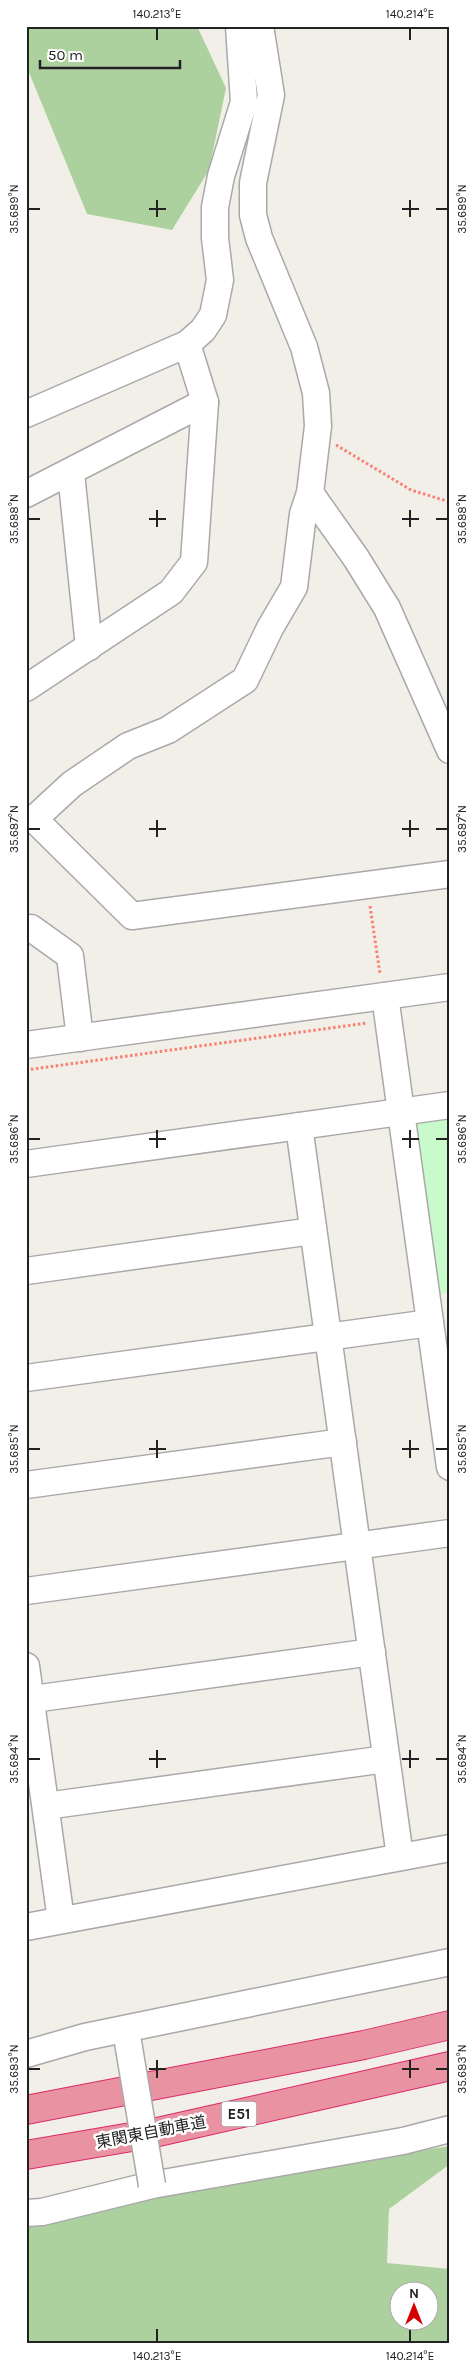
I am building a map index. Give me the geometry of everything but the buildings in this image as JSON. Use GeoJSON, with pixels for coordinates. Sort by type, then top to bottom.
{"type":"FeatureCollection","features":[{"type":"Feature","properties":{"kind":"highway"},"geometry":{"type":"LineString","coordinates":[[26,2110],[364,2045],[450,2025]]}},
{"type":"Feature","properties":{"kind":"highway","name":"東関東自動車道"},"geometry":{"type":"LineString","coordinates":[[26,2155],[149,2134],[450,2066]]}},
{"type":"Feature","properties":{"kind":"street"},"geometry":{"type":"LineString","coordinates":[[26,414],[187,344],[203,330],[213,315],[220,280],[215,238],[215,207],[221,176],[244,102],[239,26]]}},
{"type":"Feature","properties":{"kind":"street"},"geometry":{"type":"LineString","coordinates":[[260,26],[271,95],[253,183],[253,215],[259,238],[304,347],[316,393],[318,426],[310,493],[303,514],[294,587],[270,628],[245,680],[168,730],[128,746],[72,784],[34,819],[132,916],[450,874]]}},
{"type":"Feature","properties":{"kind":"street"},"geometry":{"type":"LineString","coordinates":[[26,688],[171,592],[194,562],[205,402],[187,344]]}},
{"type":"Feature","properties":{"kind":"street"},"geometry":{"type":"LineString","coordinates":[[26,494],[71,473],[205,402]]}},
{"type":"Feature","properties":{"kind":"street"},"geometry":{"type":"LineString","coordinates":[[71,473],[89,647]]}},
{"type":"Feature","properties":{"kind":"street"},"geometry":{"type":"LineString","coordinates":[[310,493],[356,558],[387,608],[450,750]]}},
{"type":"Feature","properties":{"kind":"street"},"geometry":{"type":"LineString","coordinates":[[26,929],[31,928],[70,956],[80,1038]]}},
{"type":"Feature","properties":{"kind":"street"},"geometry":{"type":"LineString","coordinates":[[26,1045],[384,998],[450,986]]}},
{"type":"Feature","properties":{"kind":"street"},"geometry":{"type":"LineString","coordinates":[[384,998],[400,1112],[436,1310],[450,1467]]}},
{"type":"Feature","properties":{"kind":"street"},"geometry":{"type":"LineString","coordinates":[[26,1164],[450,1105]]}},
{"type":"Feature","properties":{"kind":"street"},"geometry":{"type":"LineString","coordinates":[[299,1126],[400,1857]]}},
{"type":"Feature","properties":{"kind":"street"},"geometry":{"type":"LineString","coordinates":[[26,1271],[314,1231]]}},
{"type":"Feature","properties":{"kind":"street"},"geometry":{"type":"LineString","coordinates":[[26,1378],[328,1337],[436,1310]]}},
{"type":"Feature","properties":{"kind":"street"},"geometry":{"type":"LineString","coordinates":[[26,1485],[342,1442]]}},
{"type":"Feature","properties":{"kind":"street"},"geometry":{"type":"LineString","coordinates":[[26,1592],[450,1533]]}},
{"type":"Feature","properties":{"kind":"street"},"geometry":{"type":"LineString","coordinates":[[29,1699],[372,1652]]}},
{"type":"Feature","properties":{"kind":"street"},"geometry":{"type":"LineString","coordinates":[[26,1666],[29,1699],[62,1920]]}},
{"type":"Feature","properties":{"kind":"street"},"geometry":{"type":"LineString","coordinates":[[46,1806],[386,1759]]}},
{"type":"Feature","properties":{"kind":"street"},"geometry":{"type":"LineString","coordinates":[[26,1926],[450,1848]]}},
{"type":"Feature","properties":{"kind":"street"},"geometry":{"type":"LineString","coordinates":[[26,2054],[84,2037],[126,2035],[450,1962]]}},
{"type":"Feature","properties":{"kind":"street"},"geometry":{"type":"LineString","coordinates":[[126,2035],[152,2186]]}},
{"type":"Feature","properties":{"kind":"street"},"geometry":{"type":"LineString","coordinates":[[26,2213],[42,2212],[152,2186],[403,2141],[450,2129]]}},
{"type":"Feature","properties":{"kind":"path"},"geometry":{"type":"LineString","coordinates":[[316,442],[335,444],[411,490],[450,502]]}},
{"type":"Feature","properties":{"kind":"path"},"geometry":{"type":"LineString","coordinates":[[26,1070],[384,998],[367,885]]}},
{"type":"Feature","properties":{"kind":"green space"},"geometry":{"type":"Polygon","coordinates":[[[26,26],[197,26],[226,88],[209,170],[172,230],[87,214],[26,65],[26,26]]]}},
{"type":"Feature","properties":{"kind":"green space"},"geometry":{"type":"Polygon","coordinates":[[[450,1117],[450,1292],[440,1294],[416,1122],[450,1117]]]}},
{"type":"Feature","properties":{"kind":"green space"},"geometry":{"type":"Polygon","coordinates":[[[450,2146],[450,2164],[389,2209],[387,2263],[450,2269],[450,2343],[26,2343],[26,2211],[450,2146]]]}}]}
